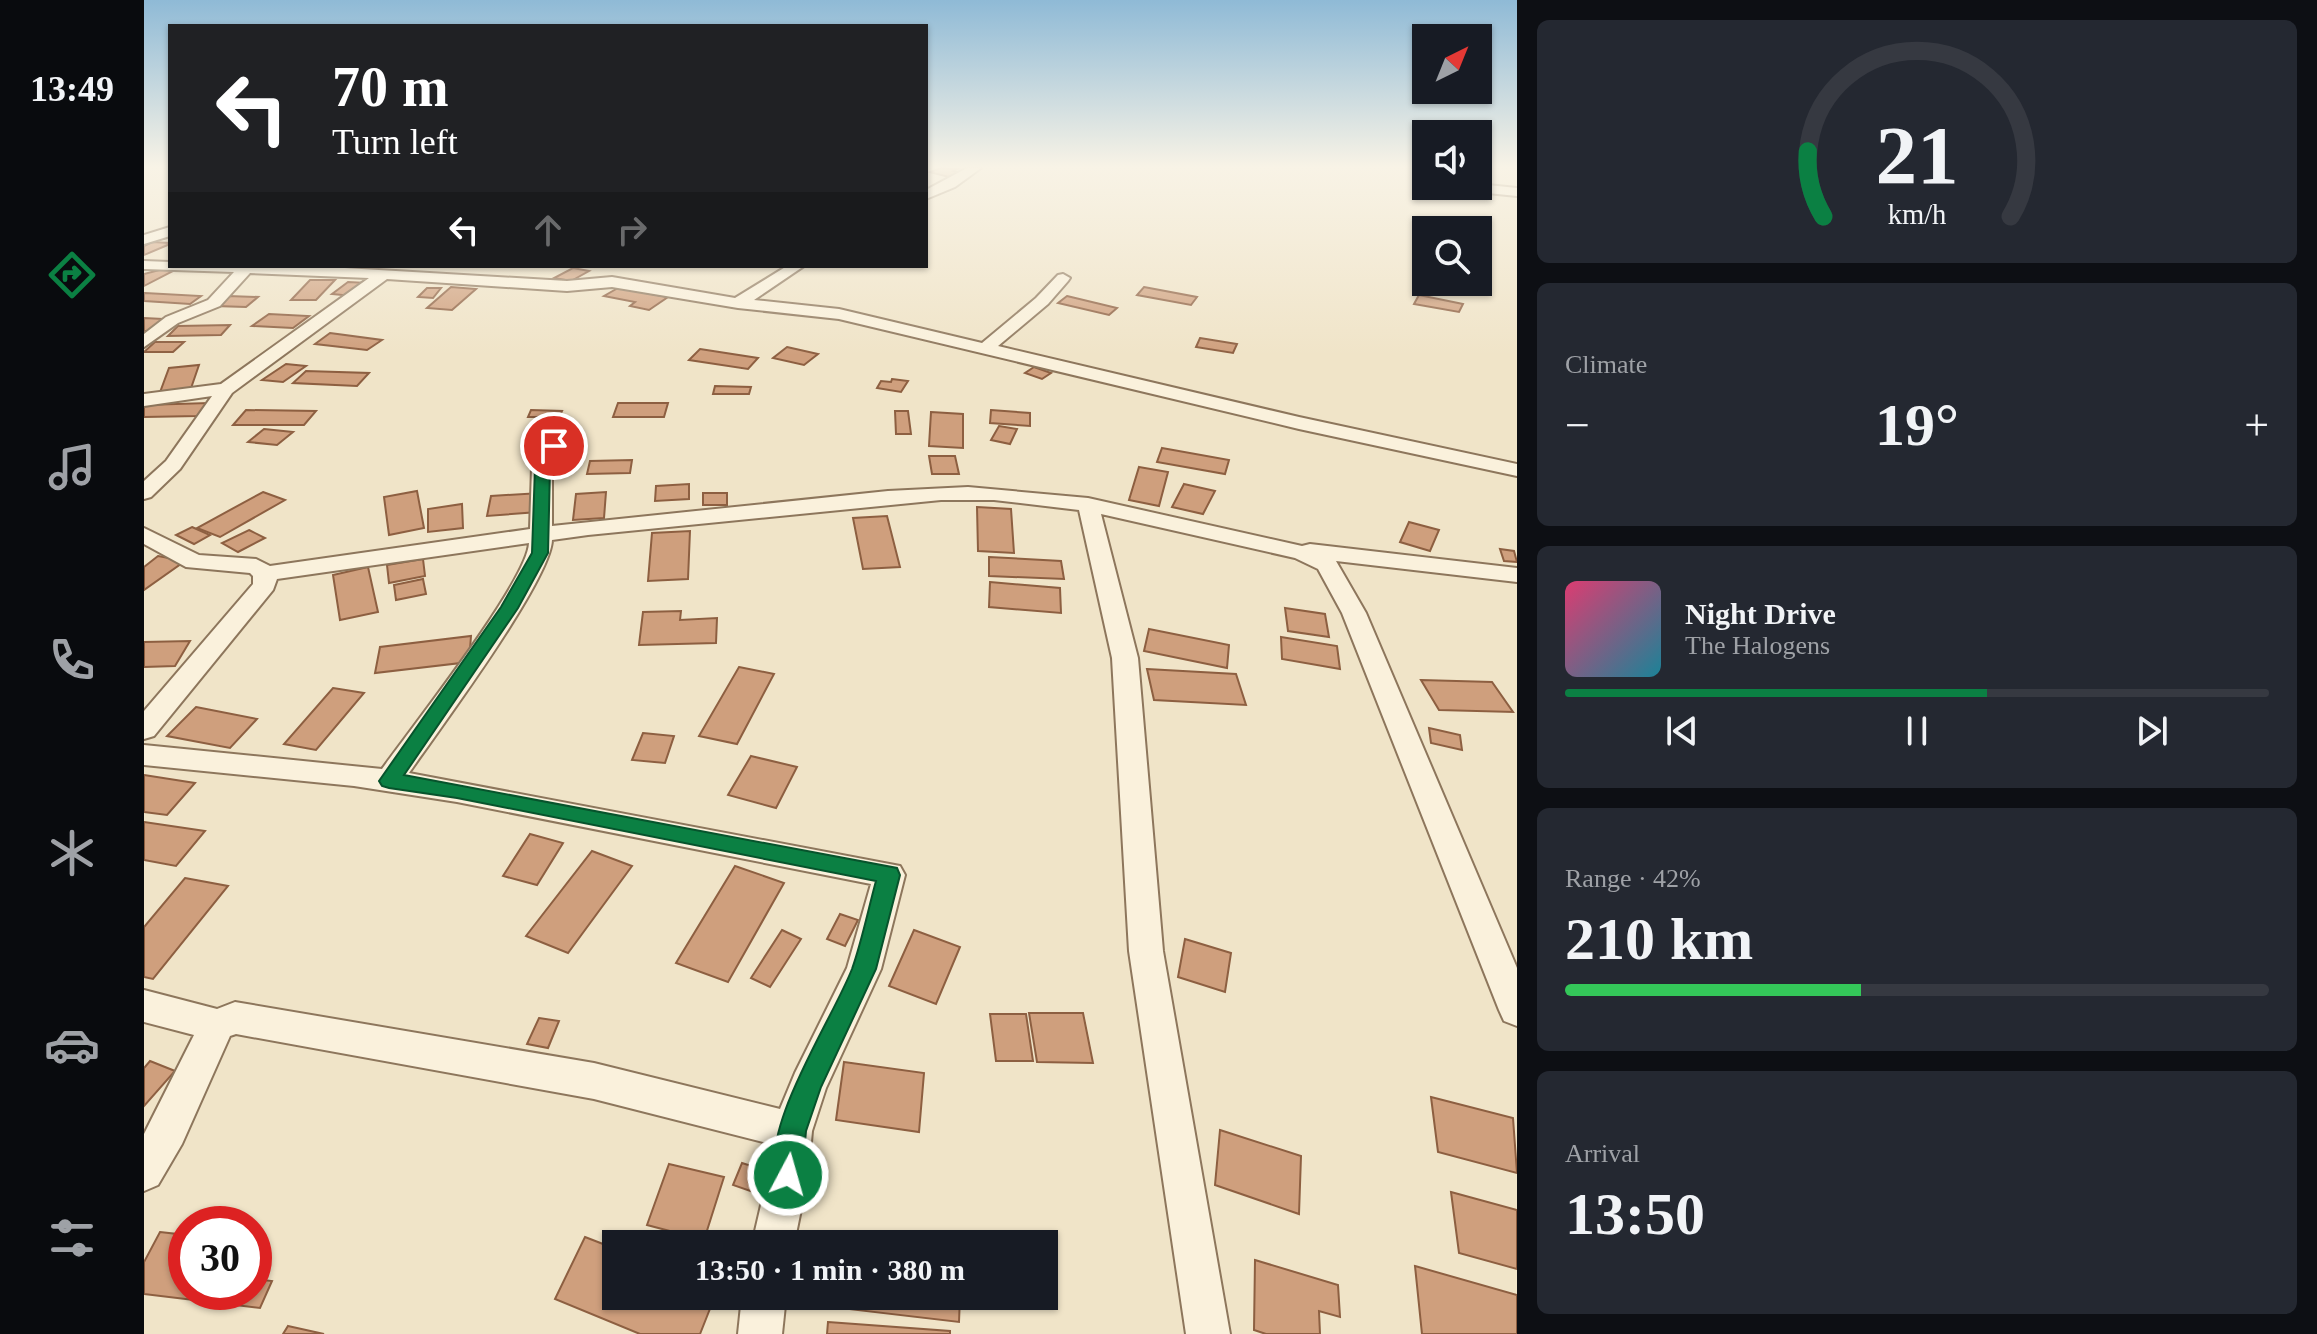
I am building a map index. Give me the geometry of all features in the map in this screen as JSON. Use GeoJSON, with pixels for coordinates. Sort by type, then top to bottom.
{"type":"FeatureCollection","features":[{"type":"Feature","properties":{"kind":"street"},"geometry":{"type":"LineString","coordinates":[[144,240],[168,232]]}},
{"type":"Feature","properties":{"kind":"street"},"geometry":{"type":"LineString","coordinates":[[144,265],[168,266]]}},
{"type":"Feature","properties":{"kind":"street"},"geometry":{"type":"LineString","coordinates":[[221,268],[334,268],[383,275],[567,286],[612,282],[738,303],[839,314],[983,350],[1517,470]]}},
{"type":"Feature","properties":{"kind":"street"},"geometry":{"type":"LineString","coordinates":[[612,282],[631,268]]}},
{"type":"Feature","properties":{"kind":"street"},"geometry":{"type":"LineString","coordinates":[[738,303],[794,268]]}},
{"type":"Feature","properties":{"kind":"street"},"geometry":{"type":"LineString","coordinates":[[148,336],[172,320],[214,303],[245,269]]}},
{"type":"Feature","properties":{"kind":"street"},"geometry":{"type":"LineString","coordinates":[[144,493],[173,465],[226,389],[383,275]]}},
{"type":"Feature","properties":{"kind":"street"},"geometry":{"type":"LineString","coordinates":[[983,350],[1042,301],[1063,278]]}},
{"type":"Feature","properties":{"kind":"street"},"geometry":{"type":"LineString","coordinates":[[144,400],[226,389]]}},
{"type":"Feature","properties":{"kind":"street"},"geometry":{"type":"LineString","coordinates":[[389,781],[509,608],[540,553],[543,544],[540,534],[542,468],[554,446]]}},
{"type":"Feature","properties":{"kind":"street"},"geometry":{"type":"LineString","coordinates":[[265,574],[540,534],[916,497],[991,494],[1088,504],[1303,553],[1327,565],[1354,613],[1517,1010]]}},
{"type":"Feature","properties":{"kind":"street"},"geometry":{"type":"LineString","coordinates":[[1088,504],[1125,658],[1146,951],[1208,1334]]}},
{"type":"Feature","properties":{"kind":"street"},"geometry":{"type":"LineString","coordinates":[[144,535],[194,562],[256,566],[265,574],[265,585],[144,729]]}},
{"type":"Feature","properties":{"kind":"street"},"geometry":{"type":"LineString","coordinates":[[1303,553],[1311,551],[1517,575]]}},
{"type":"Feature","properties":{"kind":"street"},"geometry":{"type":"LineString","coordinates":[[144,755],[457,791],[889,875],[864,969],[808,1086],[792,1131],[788,1175],[776,1230]]}},
{"type":"Feature","properties":{"kind":"street"},"geometry":{"type":"LineString","coordinates":[[144,1006],[217,1025],[235,1018],[594,1081],[792,1131]]}},
{"type":"Feature","properties":{"kind":"street"},"geometry":{"type":"LineString","coordinates":[[144,1171],[168,1131],[217,1025]]}},
{"type":"Feature","properties":{"kind":"street"},"geometry":{"type":"LineString","coordinates":[[760,1334],[763,1310]]}},
{"type":"Feature","properties":{"kind":"building"},"geometry":{"type":"Polygon","coordinates":[[[152,242],[168,243],[144,255],[144,246],[152,242]]]}},
{"type":"Feature","properties":{"kind":"building"},"geometry":{"type":"Polygon","coordinates":[[[167,268],[177,269],[144,286],[144,274],[167,268]]]}},
{"type":"Feature","properties":{"kind":"building"},"geometry":{"type":"Polygon","coordinates":[[[573,268],[589,271],[571,281],[554,278],[573,268]]]}},
{"type":"Feature","properties":{"kind":"building"},"geometry":{"type":"Polygon","coordinates":[[[310,280],[335,280],[316,300],[291,300],[310,280]]]}},
{"type":"Feature","properties":{"kind":"building"},"geometry":{"type":"Polygon","coordinates":[[[348,282],[369,283],[353,296],[332,294],[348,282]]]}},
{"type":"Feature","properties":{"kind":"building"},"geometry":{"type":"Polygon","coordinates":[[[451,287],[476,289],[452,310],[427,308],[451,287]]]}},
{"type":"Feature","properties":{"kind":"building"},"geometry":{"type":"Polygon","coordinates":[[[1144,287],[1197,297],[1191,305],[1137,295],[1144,287]]]}},
{"type":"Feature","properties":{"kind":"building"},"geometry":{"type":"Polygon","coordinates":[[[427,288],[441,288],[433,298],[418,297],[427,288]]]}},
{"type":"Feature","properties":{"kind":"building"},"geometry":{"type":"Polygon","coordinates":[[[618,288],[668,297],[649,310],[630,306],[635,302],[604,296],[618,288]]]}},
{"type":"Feature","properties":{"kind":"building"},"geometry":{"type":"Polygon","coordinates":[[[144,293],[201,296],[190,304],[144,301],[144,293]]]}},
{"type":"Feature","properties":{"kind":"building"},"geometry":{"type":"Polygon","coordinates":[[[228,296],[258,297],[246,307],[216,306],[228,296]]]}},
{"type":"Feature","properties":{"kind":"building"},"geometry":{"type":"Polygon","coordinates":[[[1067,296],[1117,308],[1109,315],[1058,303],[1067,296]]]}},
{"type":"Feature","properties":{"kind":"building"},"geometry":{"type":"Polygon","coordinates":[[[1418,296],[1424,296],[1463,304],[1459,312],[1414,304],[1418,296]]]}},
{"type":"Feature","properties":{"kind":"building"},"geometry":{"type":"Polygon","coordinates":[[[269,314],[309,316],[293,328],[252,326],[269,314]]]}},
{"type":"Feature","properties":{"kind":"building"},"geometry":{"type":"Polygon","coordinates":[[[144,318],[165,319],[144,331],[144,318]]]}},
{"type":"Feature","properties":{"kind":"building"},"geometry":{"type":"Polygon","coordinates":[[[230,325],[221,335],[168,336],[178,326],[230,325]]]}},
{"type":"Feature","properties":{"kind":"building"},"geometry":{"type":"Polygon","coordinates":[[[330,333],[382,340],[367,350],[315,344],[330,333]]]}},
{"type":"Feature","properties":{"kind":"building"},"geometry":{"type":"Polygon","coordinates":[[[1200,338],[1237,344],[1233,353],[1196,347],[1200,338]]]}},
{"type":"Feature","properties":{"kind":"building"},"geometry":{"type":"Polygon","coordinates":[[[155,342],[184,342],[173,352],[144,352],[155,342]]]}},
{"type":"Feature","properties":{"kind":"building"},"geometry":{"type":"Polygon","coordinates":[[[787,347],[818,354],[804,365],[773,358],[787,347]]]}},
{"type":"Feature","properties":{"kind":"building"},"geometry":{"type":"Polygon","coordinates":[[[700,349],[758,358],[748,369],[689,360],[700,349]]]}},
{"type":"Feature","properties":{"kind":"building"},"geometry":{"type":"Polygon","coordinates":[[[286,364],[306,366],[283,382],[262,380],[286,364]]]}},
{"type":"Feature","properties":{"kind":"building"},"geometry":{"type":"Polygon","coordinates":[[[199,365],[190,391],[159,395],[169,368],[199,365]]]}},
{"type":"Feature","properties":{"kind":"building"},"geometry":{"type":"Polygon","coordinates":[[[1034,367],[1051,373],[1042,379],[1025,373],[1034,367]]]}},
{"type":"Feature","properties":{"kind":"building"},"geometry":{"type":"Polygon","coordinates":[[[306,371],[369,373],[357,386],[293,383],[306,371]]]}},
{"type":"Feature","properties":{"kind":"building"},"geometry":{"type":"Polygon","coordinates":[[[892,379],[908,381],[901,392],[877,388],[881,381],[891,382],[892,379]]]}},
{"type":"Feature","properties":{"kind":"building"},"geometry":{"type":"Polygon","coordinates":[[[715,386],[751,387],[749,394],[713,394],[715,386]]]}},
{"type":"Feature","properties":{"kind":"building"},"geometry":{"type":"Polygon","coordinates":[[[208,403],[198,416],[144,417],[144,405],[208,403]]]}},
{"type":"Feature","properties":{"kind":"building"},"geometry":{"type":"Polygon","coordinates":[[[618,403],[668,403],[664,417],[613,417],[618,403]]]}},
{"type":"Feature","properties":{"kind":"building"},"geometry":{"type":"Polygon","coordinates":[[[246,410],[316,411],[304,425],[233,425],[246,410]]]}},
{"type":"Feature","properties":{"kind":"building"},"geometry":{"type":"Polygon","coordinates":[[[531,410],[562,411],[559,417],[528,417],[531,410]]]}},
{"type":"Feature","properties":{"kind":"building"},"geometry":{"type":"Polygon","coordinates":[[[991,410],[1030,413],[1030,426],[990,423],[991,410]]]}},
{"type":"Feature","properties":{"kind":"building"},"geometry":{"type":"Polygon","coordinates":[[[895,411],[908,411],[911,434],[896,434],[895,411]]]}},
{"type":"Feature","properties":{"kind":"building"},"geometry":{"type":"Polygon","coordinates":[[[931,412],[963,414],[963,448],[929,446],[931,412]]]}},
{"type":"Feature","properties":{"kind":"building"},"geometry":{"type":"Polygon","coordinates":[[[999,426],[1017,429],[1010,444],[991,440],[999,426]]]}},
{"type":"Feature","properties":{"kind":"building"},"geometry":{"type":"Polygon","coordinates":[[[264,429],[293,432],[277,445],[248,442],[264,429]]]}},
{"type":"Feature","properties":{"kind":"building"},"geometry":{"type":"Polygon","coordinates":[[[1162,448],[1229,460],[1225,474],[1157,462],[1162,448]]]}},
{"type":"Feature","properties":{"kind":"building"},"geometry":{"type":"Polygon","coordinates":[[[929,456],[955,456],[959,474],[932,474],[929,456]]]}},
{"type":"Feature","properties":{"kind":"building"},"geometry":{"type":"Polygon","coordinates":[[[632,460],[630,473],[587,474],[590,461],[632,460]]]}},
{"type":"Feature","properties":{"kind":"building"},"geometry":{"type":"Polygon","coordinates":[[[1139,467],[1168,472],[1159,506],[1129,500],[1139,467]]]}},
{"type":"Feature","properties":{"kind":"building"},"geometry":{"type":"Polygon","coordinates":[[[689,484],[689,499],[655,501],[656,486],[689,484]]]}},
{"type":"Feature","properties":{"kind":"building"},"geometry":{"type":"Polygon","coordinates":[[[1184,484],[1215,491],[1203,514],[1172,507],[1184,484]]]}},
{"type":"Feature","properties":{"kind":"building"},"geometry":{"type":"Polygon","coordinates":[[[417,491],[424,528],[389,535],[384,497],[417,491]]]}},
{"type":"Feature","properties":{"kind":"building"},"geometry":{"type":"Polygon","coordinates":[[[263,492],[285,500],[220,537],[197,528],[263,492]]]}},
{"type":"Feature","properties":{"kind":"building"},"geometry":{"type":"Polygon","coordinates":[[[606,492],[604,518],[573,520],[576,494],[606,492]]]}},
{"type":"Feature","properties":{"kind":"building"},"geometry":{"type":"Polygon","coordinates":[[[540,493],[538,512],[487,516],[491,496],[540,493]]]}},
{"type":"Feature","properties":{"kind":"building"},"geometry":{"type":"Polygon","coordinates":[[[703,493],[727,493],[727,505],[703,505],[703,493]]]}},
{"type":"Feature","properties":{"kind":"building"},"geometry":{"type":"Polygon","coordinates":[[[462,504],[463,528],[428,532],[428,509],[462,504]]]}},
{"type":"Feature","properties":{"kind":"building"},"geometry":{"type":"Polygon","coordinates":[[[977,507],[1011,509],[1014,553],[978,551],[977,507]]]}},
{"type":"Feature","properties":{"kind":"building"},"geometry":{"type":"Polygon","coordinates":[[[887,516],[900,567],[863,569],[853,518],[887,516]]]}},
{"type":"Feature","properties":{"kind":"building"},"geometry":{"type":"Polygon","coordinates":[[[1409,522],[1439,530],[1430,551],[1400,542],[1409,522]]]}},
{"type":"Feature","properties":{"kind":"building"},"geometry":{"type":"Polygon","coordinates":[[[192,527],[210,535],[194,544],[176,535],[192,527]]]}},
{"type":"Feature","properties":{"kind":"building"},"geometry":{"type":"Polygon","coordinates":[[[249,530],[265,538],[238,552],[222,543],[249,530]]]}},
{"type":"Feature","properties":{"kind":"building"},"geometry":{"type":"Polygon","coordinates":[[[690,531],[688,579],[648,581],[652,533],[690,531]]]}},
{"type":"Feature","properties":{"kind":"building"},"geometry":{"type":"Polygon","coordinates":[[[1500,549],[1514,551],[1517,562],[1504,561],[1500,549]]]}},
{"type":"Feature","properties":{"kind":"building"},"geometry":{"type":"Polygon","coordinates":[[[158,556],[185,561],[144,590],[144,567],[158,556]]]}},
{"type":"Feature","properties":{"kind":"building"},"geometry":{"type":"Polygon","coordinates":[[[989,557],[1061,561],[1064,579],[989,576],[989,557]]]}},
{"type":"Feature","properties":{"kind":"building"},"geometry":{"type":"Polygon","coordinates":[[[423,559],[425,576],[389,583],[387,565],[423,559]]]}},
{"type":"Feature","properties":{"kind":"building"},"geometry":{"type":"Polygon","coordinates":[[[368,567],[378,612],[340,620],[333,575],[368,567]]]}},
{"type":"Feature","properties":{"kind":"building"},"geometry":{"type":"Polygon","coordinates":[[[423,579],[426,594],[396,600],[394,585],[423,579]]]}},
{"type":"Feature","properties":{"kind":"building"},"geometry":{"type":"Polygon","coordinates":[[[990,582],[1060,588],[1061,613],[989,607],[990,582]]]}},
{"type":"Feature","properties":{"kind":"building"},"geometry":{"type":"Polygon","coordinates":[[[1285,608],[1325,614],[1329,637],[1288,631],[1285,608]]]}},
{"type":"Feature","properties":{"kind":"building"},"geometry":{"type":"Polygon","coordinates":[[[681,611],[680,620],[717,618],[716,643],[639,645],[643,612],[681,611]]]}},
{"type":"Feature","properties":{"kind":"building"},"geometry":{"type":"Polygon","coordinates":[[[1149,629],[1229,645],[1227,668],[1144,651],[1149,629]]]}},
{"type":"Feature","properties":{"kind":"building"},"geometry":{"type":"Polygon","coordinates":[[[471,636],[469,662],[375,673],[380,647],[471,636]]]}},
{"type":"Feature","properties":{"kind":"building"},"geometry":{"type":"Polygon","coordinates":[[[1281,637],[1337,646],[1340,669],[1282,659],[1281,637]]]}},
{"type":"Feature","properties":{"kind":"building"},"geometry":{"type":"Polygon","coordinates":[[[190,641],[175,666],[144,667],[144,642],[190,641]]]}},
{"type":"Feature","properties":{"kind":"building"},"geometry":{"type":"Polygon","coordinates":[[[739,667],[774,674],[737,744],[699,736],[739,667]]]}},
{"type":"Feature","properties":{"kind":"building"},"geometry":{"type":"Polygon","coordinates":[[[1147,669],[1236,674],[1246,705],[1154,700],[1147,669]]]}},
{"type":"Feature","properties":{"kind":"building"},"geometry":{"type":"Polygon","coordinates":[[[1421,680],[1492,682],[1513,712],[1439,710],[1421,680]]]}},
{"type":"Feature","properties":{"kind":"building"},"geometry":{"type":"Polygon","coordinates":[[[333,688],[364,693],[316,750],[284,744],[333,688]]]}},
{"type":"Feature","properties":{"kind":"building"},"geometry":{"type":"Polygon","coordinates":[[[196,707],[257,719],[230,748],[167,736],[196,707]]]}},
{"type":"Feature","properties":{"kind":"building"},"geometry":{"type":"Polygon","coordinates":[[[1429,728],[1460,735],[1462,750],[1431,743],[1429,728]]]}},
{"type":"Feature","properties":{"kind":"building"},"geometry":{"type":"Polygon","coordinates":[[[643,733],[674,736],[665,763],[632,760],[643,733]]]}},
{"type":"Feature","properties":{"kind":"building"},"geometry":{"type":"Polygon","coordinates":[[[751,756],[797,767],[776,808],[728,795],[751,756]]]}},
{"type":"Feature","properties":{"kind":"building"},"geometry":{"type":"Polygon","coordinates":[[[144,775],[195,783],[167,815],[144,812],[144,775]]]}},
{"type":"Feature","properties":{"kind":"building"},"geometry":{"type":"Polygon","coordinates":[[[144,822],[205,831],[176,866],[144,860],[144,822]]]}},
{"type":"Feature","properties":{"kind":"building"},"geometry":{"type":"Polygon","coordinates":[[[530,834],[563,843],[537,885],[503,876],[530,834]]]}},
{"type":"Feature","properties":{"kind":"building"},"geometry":{"type":"Polygon","coordinates":[[[592,851],[632,866],[568,953],[526,936],[592,851]]]}},
{"type":"Feature","properties":{"kind":"building"},"geometry":{"type":"Polygon","coordinates":[[[735,866],[784,883],[728,982],[676,963],[735,866]]]}},
{"type":"Feature","properties":{"kind":"building"},"geometry":{"type":"Polygon","coordinates":[[[185,878],[228,886],[153,979],[144,977],[144,927],[185,878]]]}},
{"type":"Feature","properties":{"kind":"building"},"geometry":{"type":"Polygon","coordinates":[[[840,914],[858,920],[845,946],[827,939],[840,914]]]}},
{"type":"Feature","properties":{"kind":"building"},"geometry":{"type":"Polygon","coordinates":[[[782,930],[801,939],[770,987],[751,978],[782,930]]]}},
{"type":"Feature","properties":{"kind":"building"},"geometry":{"type":"Polygon","coordinates":[[[914,930],[960,947],[936,1004],[889,986],[914,930]]]}},
{"type":"Feature","properties":{"kind":"building"},"geometry":{"type":"Polygon","coordinates":[[[1185,939],[1231,953],[1225,992],[1178,977],[1185,939]]]}},
{"type":"Feature","properties":{"kind":"building"},"geometry":{"type":"Polygon","coordinates":[[[1029,1013],[1083,1013],[1093,1063],[1037,1062],[1029,1013]]]}},
{"type":"Feature","properties":{"kind":"building"},"geometry":{"type":"Polygon","coordinates":[[[990,1014],[1026,1014],[1033,1061],[996,1061],[990,1014]]]}},
{"type":"Feature","properties":{"kind":"building"},"geometry":{"type":"Polygon","coordinates":[[[539,1018],[559,1021],[548,1048],[527,1044],[539,1018]]]}},
{"type":"Feature","properties":{"kind":"building"},"geometry":{"type":"Polygon","coordinates":[[[150,1061],[175,1071],[144,1106],[144,1068],[150,1061]]]}},
{"type":"Feature","properties":{"kind":"building"},"geometry":{"type":"Polygon","coordinates":[[[844,1062],[924,1073],[919,1132],[836,1120],[844,1062]]]}},
{"type":"Feature","properties":{"kind":"building"},"geometry":{"type":"Polygon","coordinates":[[[1431,1097],[1513,1118],[1517,1173],[1438,1152],[1431,1097]]]}},
{"type":"Feature","properties":{"kind":"building"},"geometry":{"type":"Polygon","coordinates":[[[1220,1130],[1301,1156],[1299,1214],[1215,1185],[1220,1130]]]}},
{"type":"Feature","properties":{"kind":"building"},"geometry":{"type":"Polygon","coordinates":[[[742,1163],[767,1171],[759,1194],[733,1185],[742,1163]]]}},
{"type":"Feature","properties":{"kind":"building"},"geometry":{"type":"Polygon","coordinates":[[[669,1164],[724,1177],[707,1230],[666,1230],[647,1225],[669,1164]]]}},
{"type":"Feature","properties":{"kind":"building"},"geometry":{"type":"Polygon","coordinates":[[[1451,1192],[1517,1210],[1517,1269],[1459,1253],[1451,1192]]]}},
{"type":"Feature","properties":{"kind":"building"},"geometry":{"type":"Polygon","coordinates":[[[160,1232],[168,1233],[168,1297],[144,1294],[144,1262],[160,1232]]]}},
{"type":"Feature","properties":{"kind":"building"},"geometry":{"type":"Polygon","coordinates":[[[585,1237],[602,1244],[602,1310],[709,1310],[700,1334],[640,1334],[555,1299],[585,1237]]]}},
{"type":"Feature","properties":{"kind":"building"},"geometry":{"type":"Polygon","coordinates":[[[1255,1260],[1338,1285],[1340,1317],[1319,1311],[1320,1334],[1266,1334],[1254,1330],[1255,1260]]]}},
{"type":"Feature","properties":{"kind":"building"},"geometry":{"type":"Polygon","coordinates":[[[1415,1266],[1517,1295],[1517,1334],[1422,1334],[1415,1266]]]}},
{"type":"Feature","properties":{"kind":"building"},"geometry":{"type":"Polygon","coordinates":[[[857,1310],[959,1310],[959,1322],[857,1310]]]}},
{"type":"Feature","properties":{"kind":"building"},"geometry":{"type":"Polygon","coordinates":[[[828,1322],[950,1331],[950,1334],[827,1334],[828,1322]]]}},
{"type":"Feature","properties":{"kind":"building"},"geometry":{"type":"Polygon","coordinates":[[[288,1326],[324,1334],[283,1334],[288,1326]]]}},
{"type":"Feature","properties":{"kind":"route"},"geometry":{"type":"LineString","coordinates":[[554,446],[542,468],[540,534],[543,544],[540,553],[509,608],[389,781],[457,791],[889,875],[864,969],[808,1086],[792,1131],[788,1175]]}}]}
